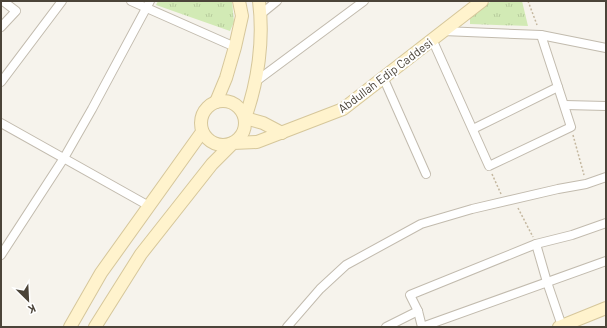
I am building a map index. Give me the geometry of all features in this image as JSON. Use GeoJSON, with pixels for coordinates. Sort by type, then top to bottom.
{"type":"FeatureCollection","features":[{"type":"Feature","properties":{"kind":"main road"},"geometry":{"type":"LineString","coordinates":[[216,102],[226,78],[235,47],[242,16],[239,1]]}},
{"type":"Feature","properties":{"kind":"main road"},"geometry":{"type":"LineString","coordinates":[[94,327],[141,254],[212,164],[239,139],[243,133],[245,118],[255,82],[260,51],[261,14],[259,1]]}},
{"type":"Feature","properties":{"kind":"main road","name":"Abdullah Edip Caddesi"},"geometry":{"type":"LineString","coordinates":[[233,143],[257,142],[343,109],[482,1]]}},
{"type":"Feature","properties":{"kind":"main road"},"geometry":{"type":"LineString","coordinates":[[233,143],[219,145],[212,143],[202,132],[201,118],[204,111],[216,102],[230,102],[237,106],[245,118],[263,123],[282,133]]}},
{"type":"Feature","properties":{"kind":"main road"},"geometry":{"type":"LineString","coordinates":[[70,327],[101,273],[202,132]]}},
{"type":"Feature","properties":{"kind":"main road"},"geometry":{"type":"LineString","coordinates":[[561,326],[606,308]]}},
{"type":"Feature","properties":{"kind":"street"},"geometry":{"type":"LineString","coordinates":[[1,27],[16,11],[3,1]]}},
{"type":"Feature","properties":{"kind":"street"},"geometry":{"type":"LineString","coordinates":[[1,82],[62,1]]}},
{"type":"Feature","properties":{"kind":"street"},"geometry":{"type":"LineString","coordinates":[[131,1],[148,4],[235,47]]}},
{"type":"Feature","properties":{"kind":"street"},"geometry":{"type":"LineString","coordinates":[[261,14],[277,1]]}},
{"type":"Feature","properties":{"kind":"street"},"geometry":{"type":"LineString","coordinates":[[255,82],[364,1]]}},
{"type":"Feature","properties":{"kind":"street"},"geometry":{"type":"LineString","coordinates":[[1,255],[64,158],[148,4]]}},
{"type":"Feature","properties":{"kind":"street"},"geometry":{"type":"LineString","coordinates":[[442,31],[541,35],[606,48]]}},
{"type":"Feature","properties":{"kind":"street"},"geometry":{"type":"LineString","coordinates":[[432,39],[489,166],[571,127],[541,35]]}},
{"type":"Feature","properties":{"kind":"street"},"geometry":{"type":"LineString","coordinates":[[383,78],[426,174]]}},
{"type":"Feature","properties":{"kind":"street"},"geometry":{"type":"LineString","coordinates":[[473,129],[558,87]]}},
{"type":"Feature","properties":{"kind":"street"},"geometry":{"type":"LineString","coordinates":[[565,105],[606,106]]}},
{"type":"Feature","properties":{"kind":"street"},"geometry":{"type":"LineString","coordinates":[[1,123],[149,206]]}},
{"type":"Feature","properties":{"kind":"street"},"geometry":{"type":"LineString","coordinates":[[287,327],[320,289],[346,265],[421,224],[472,209],[558,188],[586,184],[606,177]]}},
{"type":"Feature","properties":{"kind":"street"},"geometry":{"type":"LineString","coordinates":[[606,223],[572,235],[536,244],[410,295],[418,311],[422,327],[606,261]]}},
{"type":"Feature","properties":{"kind":"street"},"geometry":{"type":"LineString","coordinates":[[536,244],[561,326]]}},
{"type":"Feature","properties":{"kind":"street"},"geometry":{"type":"LineString","coordinates":[[386,327],[418,311]]}},
{"type":"Feature","properties":{"kind":"path"},"geometry":{"type":"LineString","coordinates":[[528,1],[541,35]]}},
{"type":"Feature","properties":{"kind":"path"},"geometry":{"type":"LineString","coordinates":[[571,127],[586,184]]}},
{"type":"Feature","properties":{"kind":"path"},"geometry":{"type":"LineString","coordinates":[[489,166],[504,202]]}},
{"type":"Feature","properties":{"kind":"path"},"geometry":{"type":"LineString","coordinates":[[514,199],[536,244]]}},
{"type":"Feature","properties":{"kind":"green space"},"geometry":{"type":"Polygon","coordinates":[[[158,1],[232,1],[234,22],[230,31],[156,5],[158,1]]]}},
{"type":"Feature","properties":{"kind":"green space"},"geometry":{"type":"Polygon","coordinates":[[[493,1],[522,1],[528,26],[470,24],[470,17],[488,3],[493,1]]]}}]}
